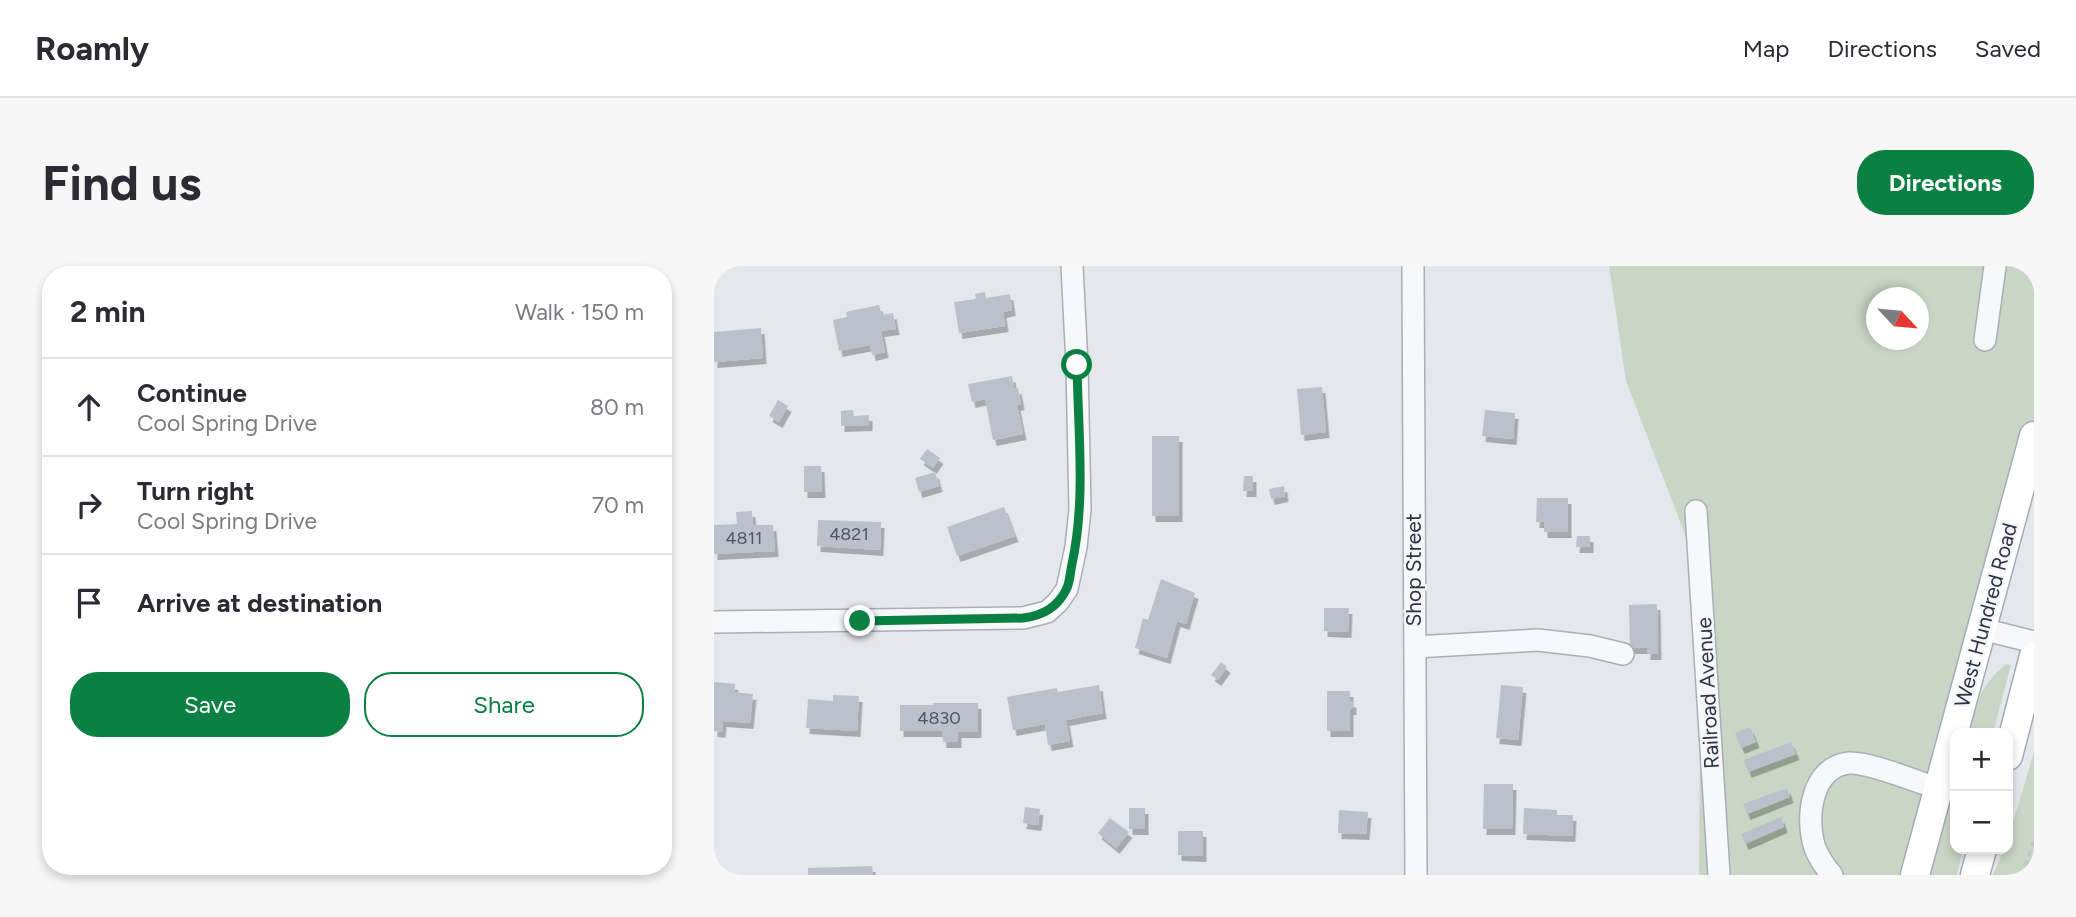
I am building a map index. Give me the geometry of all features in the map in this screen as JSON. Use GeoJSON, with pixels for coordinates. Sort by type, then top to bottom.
{"type":"FeatureCollection","features":[{"type":"Feature","properties":{"kind":"main road","name":"West Hundred Road"},"geometry":{"type":"LineString","coordinates":[[1915,875],[2034,436]]}},
{"type":"Feature","properties":{"kind":"main road"},"geometry":{"type":"LineString","coordinates":[[2013,737],[2034,656]]}},
{"type":"Feature","properties":{"kind":"main road"},"geometry":{"type":"LineString","coordinates":[[1975,875],[1981,854]]}},
{"type":"Feature","properties":{"kind":"street"},"geometry":{"type":"LineString","coordinates":[[714,622],[1023,618],[1046,612],[1058,602],[1067,589],[1080,510],[1072,266]]}},
{"type":"Feature","properties":{"kind":"street","name":"Shop Street"},"geometry":{"type":"LineString","coordinates":[[1413,266],[1416,875]]}},
{"type":"Feature","properties":{"kind":"street"},"geometry":{"type":"LineString","coordinates":[[1985,340],[1995,266]]}},
{"type":"Feature","properties":{"kind":"street","name":"Railroad Avenue"},"geometry":{"type":"LineString","coordinates":[[1696,510],[1719,875]]}},
{"type":"Feature","properties":{"kind":"street"},"geometry":{"type":"LineString","coordinates":[[1982,629],[2034,642]]}},
{"type":"Feature","properties":{"kind":"street"},"geometry":{"type":"LineString","coordinates":[[1415,647],[1538,640],[1590,646],[1623,654]]}},
{"type":"Feature","properties":{"kind":"street"},"geometry":{"type":"LineString","coordinates":[[1832,875],[1815,849],[1811,830],[1813,801],[1824,775],[1836,767],[1850,763],[1939,789]]}},
{"type":"Feature","properties":{"kind":"path"},"geometry":{"type":"LineString","coordinates":[[2022,875],[2034,840]]}},
{"type":"Feature","properties":{"kind":"green space"},"geometry":{"type":"Polygon","coordinates":[[[1609,266],[2034,266],[2034,418],[1949,726],[1904,875],[1699,875],[1701,576],[1626,381],[1609,266]]]}},
{"type":"Feature","properties":{"kind":"green space"},"geometry":{"type":"Polygon","coordinates":[[[2006,664],[2011,665],[1994,728],[1970,728],[1981,695],[1990,680],[2006,664]]]}},
{"type":"Feature","properties":{"kind":"green space"},"geometry":{"type":"Polygon","coordinates":[[[2034,752],[2034,875],[1993,875],[2002,854],[2013,854],[2013,822],[2034,752]]]}},
{"type":"Feature","properties":{"kind":"green space"},"geometry":{"type":"Polygon","coordinates":[[[1950,801],[1950,854],[1962,854],[1957,875],[1930,875],[1950,801]]]}},
{"type":"Feature","properties":{"kind":"building"},"geometry":{"type":"Polygon","coordinates":[[[985,292],[986,298],[1010,294],[1012,310],[1003,312],[1005,326],[959,333],[954,302],[976,299],[975,294],[985,292]]]}},
{"type":"Feature","properties":{"kind":"building"},"geometry":{"type":"Polygon","coordinates":[[[879,305],[882,315],[893,313],[896,329],[881,331],[885,352],[872,355],[870,345],[839,351],[833,320],[847,317],[846,312],[879,305]]]}},
{"type":"Feature","properties":{"kind":"building"},"geometry":{"type":"Polygon","coordinates":[[[761,328],[763,358],[714,362],[714,332],[761,328]]]}},
{"type":"Feature","properties":{"kind":"building"},"geometry":{"type":"Polygon","coordinates":[[[1012,376],[1014,389],[1018,388],[1021,404],[1017,405],[1023,434],[993,440],[985,399],[972,402],[968,384],[1012,376]]]}},
{"type":"Feature","properties":{"kind":"building"},"geometry":{"type":"Polygon","coordinates":[[[1322,387],[1326,432],[1301,435],[1297,389],[1322,387]]]}},
{"type":"Feature","properties":{"kind":"building"},"geometry":{"type":"Polygon","coordinates":[[[778,400],[788,406],[779,422],[769,416],[778,400]]]}},
{"type":"Feature","properties":{"kind":"building"},"geometry":{"type":"Polygon","coordinates":[[[853,410],[854,416],[869,415],[869,425],[841,426],[841,411],[853,410]]]}},
{"type":"Feature","properties":{"kind":"building"},"geometry":{"type":"Polygon","coordinates":[[[1485,410],[1515,413],[1513,439],[1482,436],[1485,410]]]}},
{"type":"Feature","properties":{"kind":"building"},"geometry":{"type":"Polygon","coordinates":[[[1152,436],[1179,436],[1179,516],[1152,516],[1152,436]]]}},
{"type":"Feature","properties":{"kind":"building"},"geometry":{"type":"Polygon","coordinates":[[[927,449],[940,458],[933,468],[920,459],[927,449]]]}},
{"type":"Feature","properties":{"kind":"building"},"geometry":{"type":"Polygon","coordinates":[[[804,466],[821,466],[822,492],[804,492],[804,466]]]}},
{"type":"Feature","properties":{"kind":"building"},"geometry":{"type":"Polygon","coordinates":[[[935,472],[939,486],[919,492],[915,478],[935,472]]]}},
{"type":"Feature","properties":{"kind":"building"},"geometry":{"type":"Polygon","coordinates":[[[1244,476],[1253,476],[1253,491],[1243,491],[1244,476]]]}},
{"type":"Feature","properties":{"kind":"building"},"geometry":{"type":"Polygon","coordinates":[[[1284,486],[1285,496],[1271,499],[1269,489],[1284,486]]]}},
{"type":"Feature","properties":{"kind":"building"},"geometry":{"type":"Polygon","coordinates":[[[1537,498],[1568,498],[1568,532],[1544,532],[1544,522],[1536,522],[1537,498]]]}},
{"type":"Feature","properties":{"kind":"building"},"geometry":{"type":"Polygon","coordinates":[[[1004,507],[1015,536],[957,556],[947,527],[1004,507]]]}},
{"type":"Feature","properties":{"kind":"building"},"geometry":{"type":"Polygon","coordinates":[[[752,511],[753,525],[773,525],[775,551],[714,554],[714,525],[737,524],[736,512],[752,511]]]}},
{"type":"Feature","properties":{"kind":"building"},"geometry":{"type":"Polygon","coordinates":[[[818,520],[881,522],[880,550],[817,546],[818,520]]]}},
{"type":"Feature","properties":{"kind":"building"},"geometry":{"type":"Polygon","coordinates":[[[1577,536],[1590,536],[1590,547],[1576,547],[1577,536]]]}},
{"type":"Feature","properties":{"kind":"building"},"geometry":{"type":"Polygon","coordinates":[[[1161,579],[1195,593],[1186,624],[1177,621],[1167,658],[1135,648],[1143,618],[1148,620],[1161,579]]]}},
{"type":"Feature","properties":{"kind":"building"},"geometry":{"type":"Polygon","coordinates":[[[1657,604],[1658,654],[1647,654],[1647,648],[1630,648],[1629,605],[1657,604]]]}},
{"type":"Feature","properties":{"kind":"building"},"geometry":{"type":"Polygon","coordinates":[[[1324,608],[1349,608],[1348,632],[1324,631],[1324,608]]]}},
{"type":"Feature","properties":{"kind":"building"},"geometry":{"type":"Polygon","coordinates":[[[1221,662],[1227,667],[1218,680],[1211,675],[1221,662]]]}},
{"type":"Feature","properties":{"kind":"building"},"geometry":{"type":"Polygon","coordinates":[[[714,682],[735,684],[734,692],[753,694],[750,723],[723,721],[722,732],[714,731],[714,682]]]}},
{"type":"Feature","properties":{"kind":"building"},"geometry":{"type":"Polygon","coordinates":[[[1099,685],[1103,713],[1066,720],[1070,741],[1048,745],[1045,724],[1013,730],[1007,697],[1057,688],[1058,692],[1099,685]]]}},
{"type":"Feature","properties":{"kind":"building"},"geometry":{"type":"Polygon","coordinates":[[[1501,685],[1523,687],[1518,740],[1496,738],[1501,685]]]}},
{"type":"Feature","properties":{"kind":"building"},"geometry":{"type":"Polygon","coordinates":[[[1327,691],[1350,691],[1353,709],[1350,709],[1350,731],[1327,731],[1327,691]]]}},
{"type":"Feature","properties":{"kind":"building"},"geometry":{"type":"Polygon","coordinates":[[[833,695],[859,696],[857,731],[806,728],[808,699],[833,701],[833,695]]]}},
{"type":"Feature","properties":{"kind":"building"},"geometry":{"type":"Polygon","coordinates":[[[978,703],[978,732],[958,732],[958,742],[943,742],[942,731],[900,731],[900,705],[978,703]]]}},
{"type":"Feature","properties":{"kind":"building"},"geometry":{"type":"Polygon","coordinates":[[[1750,727],[1756,742],[1741,748],[1735,733],[1750,727]]]}},
{"type":"Feature","properties":{"kind":"building"},"geometry":{"type":"Polygon","coordinates":[[[1791,742],[1796,754],[1748,772],[1744,760],[1791,742]]]}},
{"type":"Feature","properties":{"kind":"building"},"geometry":{"type":"Polygon","coordinates":[[[1484,784],[1513,784],[1512,829],[1483,829],[1484,784]]]}},
{"type":"Feature","properties":{"kind":"building"},"geometry":{"type":"Polygon","coordinates":[[[1787,788],[1790,797],[1747,814],[1743,804],[1787,788]]]}},
{"type":"Feature","properties":{"kind":"building"},"geometry":{"type":"Polygon","coordinates":[[[1025,807],[1040,809],[1038,825],[1023,823],[1025,807]]]}},
{"type":"Feature","properties":{"kind":"building"},"geometry":{"type":"Polygon","coordinates":[[[1129,808],[1145,808],[1145,829],[1129,829],[1129,808]]]}},
{"type":"Feature","properties":{"kind":"building"},"geometry":{"type":"Polygon","coordinates":[[[1524,808],[1557,810],[1557,815],[1573,815],[1572,836],[1523,834],[1524,808]]]}},
{"type":"Feature","properties":{"kind":"building"},"geometry":{"type":"Polygon","coordinates":[[[1339,810],[1368,812],[1366,834],[1338,833],[1339,810]]]}},
{"type":"Feature","properties":{"kind":"building"},"geometry":{"type":"Polygon","coordinates":[[[1781,817],[1784,827],[1745,844],[1741,834],[1781,817]]]}},
{"type":"Feature","properties":{"kind":"building"},"geometry":{"type":"Polygon","coordinates":[[[1110,818],[1129,832],[1116,848],[1098,833],[1110,818]]]}},
{"type":"Feature","properties":{"kind":"building"},"geometry":{"type":"Polygon","coordinates":[[[1178,831],[1203,831],[1203,856],[1178,855],[1178,831]]]}},
{"type":"Feature","properties":{"kind":"building"},"geometry":{"type":"Polygon","coordinates":[[[872,866],[873,875],[808,875],[808,868],[872,866]]]}},
{"type":"Feature","properties":{"kind":"route"},"geometry":{"type":"LineString","coordinates":[[860,621],[1035,617],[1058,602],[1067,589],[1080,510],[1077,365]]}}]}
